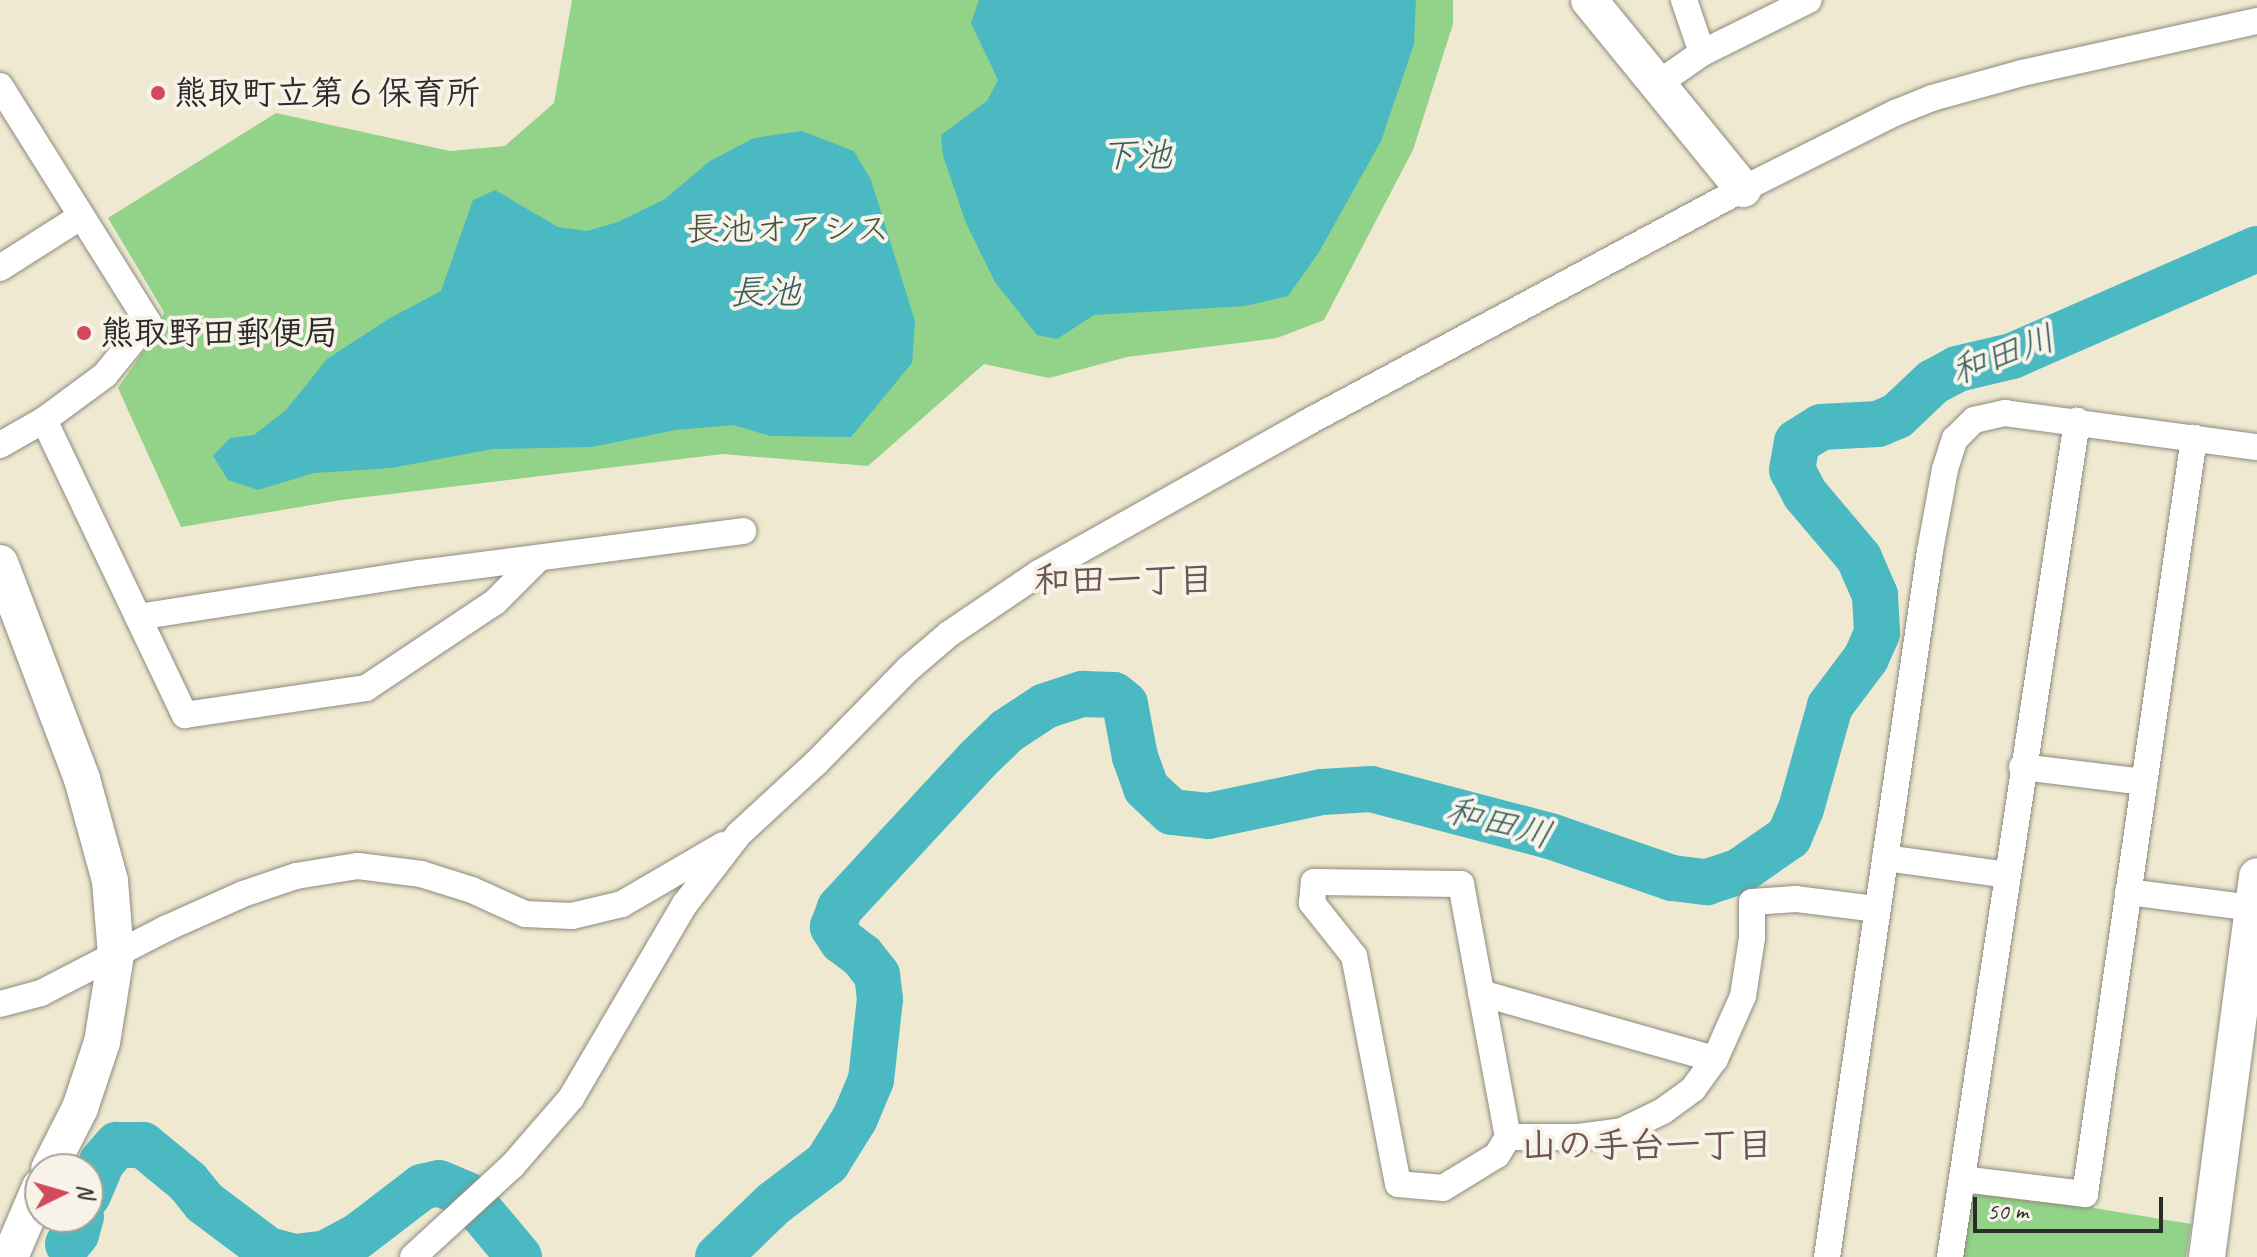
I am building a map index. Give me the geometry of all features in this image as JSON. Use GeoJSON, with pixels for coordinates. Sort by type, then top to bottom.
{"type":"FeatureCollection","features":[{"type":"Feature","properties":{"kind":"street"},"geometry":{"type":"LineString","coordinates":[[1589,0],[1743,189]]}},
{"type":"Feature","properties":{"kind":"street"},"geometry":{"type":"LineString","coordinates":[[1684,0],[1702,53]]}},
{"type":"Feature","properties":{"kind":"street"},"geometry":{"type":"LineString","coordinates":[[1659,83],[1702,53],[1809,0]]}},
{"type":"Feature","properties":{"kind":"street"},"geometry":{"type":"LineString","coordinates":[[413,1257],[513,1165],[571,1098],[685,904],[739,834],[816,763],[908,669],[949,634],[1039,573],[1306,423],[1743,189],[1932,98],[2249,14]]}},
{"type":"Feature","properties":{"kind":"street"},"geometry":{"type":"LineString","coordinates":[[0,86],[148,322],[105,375],[44,420],[0,445]]}},
{"type":"Feature","properties":{"kind":"street"},"geometry":{"type":"LineString","coordinates":[[0,268],[80,217]]}},
{"type":"Feature","properties":{"kind":"street"},"geometry":{"type":"LineString","coordinates":[[1827,1257],[1930,551],[1945,469],[1955,439],[1974,420],[2005,413],[2257,447]]}},
{"type":"Feature","properties":{"kind":"street"},"geometry":{"type":"LineString","coordinates":[[44,420],[185,715],[366,688],[495,602],[537,560]]}},
{"type":"Feature","properties":{"kind":"street"},"geometry":{"type":"LineString","coordinates":[[1950,1257],[2022,767],[2077,421]]}},
{"type":"Feature","properties":{"kind":"street"},"geometry":{"type":"LineString","coordinates":[[1962,1179],[2085,1194],[2194,438]]}},
{"type":"Feature","properties":{"kind":"street"},"geometry":{"type":"LineString","coordinates":[[138,617],[420,573],[743,531]]}},
{"type":"Feature","properties":{"kind":"street"},"geometry":{"type":"LineString","coordinates":[[0,563],[82,779],[110,881],[116,955],[102,1042],[80,1108],[57,1153]]}},
{"type":"Feature","properties":{"kind":"street"},"geometry":{"type":"LineString","coordinates":[[2022,767],[2144,782]]}},
{"type":"Feature","properties":{"kind":"street"},"geometry":{"type":"LineString","coordinates":[[0,1004],[41,993],[167,928],[243,894],[296,876],[358,866],[421,874],[472,890],[525,914],[572,916],[622,904],[739,834]]}},
{"type":"Feature","properties":{"kind":"street"},"geometry":{"type":"LineString","coordinates":[[1885,858],[2007,875]]}},
{"type":"Feature","properties":{"kind":"street"},"geometry":{"type":"LineString","coordinates":[[1314,882],[1461,884],[1481,993],[1508,1137],[1497,1155],[1443,1188],[1398,1184],[1354,956],[1312,903],[1314,882]]}},
{"type":"Feature","properties":{"kind":"street"},"geometry":{"type":"LineString","coordinates":[[2128,892],[2255,892],[2207,1257]]}},
{"type":"Feature","properties":{"kind":"street"},"geometry":{"type":"LineString","coordinates":[[1508,1137],[1579,1137],[1622,1131],[1663,1111],[1693,1089],[1715,1059],[1743,996],[1752,938],[1752,902],[1796,899],[1876,909]]}},
{"type":"Feature","properties":{"kind":"street"},"geometry":{"type":"LineString","coordinates":[[1481,993],[1715,1059]]}},
{"type":"Feature","properties":{"kind":"street"},"geometry":{"type":"LineString","coordinates":[[10,1257],[24,1224]]}},
{"type":"Feature","properties":{"kind":"green space","name":"長池オアシス"},"geometry":{"type":"Polygon","coordinates":[[[572,0],[1453,0],[1453,24],[1413,150],[1324,320],[1277,338],[1127,357],[1049,378],[984,364],[868,466],[723,454],[341,500],[181,527],[118,388],[160,327],[164,312],[108,218],[276,113],[450,151],[505,146],[554,103],[572,0]]]}},
{"type":"Feature","properties":{"kind":"green space"},"geometry":{"type":"Polygon","coordinates":[[[1962,1179],[2085,1194],[2094,1208],[2191,1224],[2186,1257],[1950,1257],[1962,1179]]]}},
{"type":"Feature","properties":{"kind":"water","name":"下池"},"geometry":{"type":"Polygon","coordinates":[[[979,0],[1416,0],[1414,44],[1381,141],[1319,252],[1288,296],[1245,306],[1094,315],[1057,339],[1037,335],[995,282],[966,223],[943,156],[941,135],[987,101],[998,80],[971,23],[979,0]]]}},
{"type":"Feature","properties":{"kind":"water","name":"長池"},"geometry":{"type":"Polygon","coordinates":[[[802,131],[854,151],[871,180],[915,321],[912,363],[851,437],[770,436],[733,425],[676,430],[592,447],[493,449],[391,468],[314,473],[258,490],[228,480],[213,456],[230,438],[254,435],[286,410],[327,359],[390,318],[441,291],[473,200],[495,190],[558,227],[587,231],[618,222],[665,199],[710,161],[754,138],[802,131]]]}},
{"type":"Feature","properties":{"kind":"waterway","name":"和田川"},"geometry":{"type":"LineString","coordinates":[[718,1257],[773,1204],[827,1163],[855,1118],[871,1080],[880,999],[877,975],[862,956],[842,941],[833,927],[840,908],[977,760],[1007,731],[1045,706],[1083,694],[1114,695],[1125,704],[1135,757],[1146,788],[1172,812],[1208,816],[1322,792],[1371,789],[1550,836],[1672,878],[1707,882],[1740,871],[1789,837],[1801,809],[1830,706],[1866,658],[1877,633],[1875,595],[1859,558],[1805,494],[1792,470],[1797,442],[1821,427],[1878,424],[1897,416],[1933,382],[1957,369],[2012,356],[2257,249]]}},
{"type":"Feature","properties":{"kind":"waterway","name":"和田川"},"geometry":{"type":"LineString","coordinates":[[104,1160],[117,1145],[143,1145],[188,1182],[204,1202],[268,1250],[295,1257],[326,1253],[358,1236],[422,1187],[439,1183],[467,1195],[519,1257]]}},
{"type":"Feature","properties":{"kind":"waterway","name":"和田川"},"geometry":{"type":"LineString","coordinates":[[68,1244],[76,1233]]}},
{"type":"Feature","properties":{"kind":"place","name":"熊取町立第６保育所"},"geometry":{"type":"Point","coordinates":[158,93]}},
{"type":"Feature","properties":{"kind":"place","name":"熊取野田郵便局"},"geometry":{"type":"Point","coordinates":[84,333]}},
{"type":"Feature","properties":{"kind":"district","name":"和田一丁目"},"geometry":{"type":"Point","coordinates":[1124,581]}},
{"type":"Feature","properties":{"kind":"district","name":"山の手台一丁目"},"geometry":{"type":"Point","coordinates":[1647,1146]}}]}
